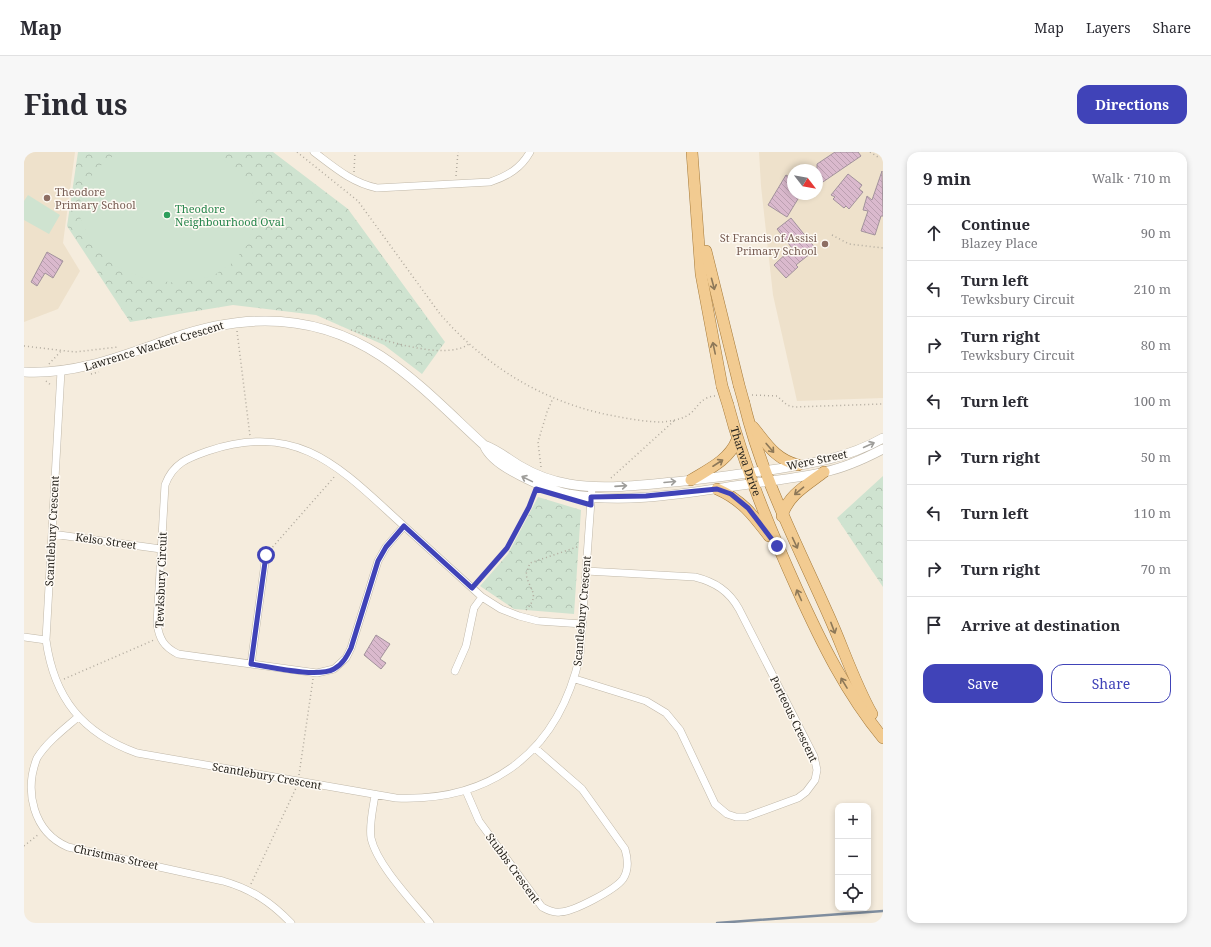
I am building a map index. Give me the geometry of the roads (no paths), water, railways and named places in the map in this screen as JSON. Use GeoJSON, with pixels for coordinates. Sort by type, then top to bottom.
{"type":"FeatureCollection","features":[{"type":"Feature","properties":{"kind":"main road","name":"Tharwa Drive"},"geometry":{"type":"LineString","coordinates":[[692,152],[701,274],[722,386],[737,440],[777,546],[828,656],[850,693],[883,738]]}},
{"type":"Feature","properties":{"kind":"main road","name":"Tharwa Drive"},"geometry":{"type":"LineString","coordinates":[[697,205],[710,271],[739,384],[746,399],[748,421],[768,482],[782,516],[829,616],[857,685],[883,733]]}},
{"type":"Feature","properties":{"kind":"main road"},"geometry":{"type":"LineString","coordinates":[[748,421],[776,456],[784,462],[798,465]]}},
{"type":"Feature","properties":{"kind":"main road"},"geometry":{"type":"LineString","coordinates":[[691,480],[726,458],[733,450],[737,440]]}},
{"type":"Feature","properties":{"kind":"main road"},"geometry":{"type":"LineString","coordinates":[[782,516],[785,506],[790,499],[824,472]]}},
{"type":"Feature","properties":{"kind":"main road"},"geometry":{"type":"LineString","coordinates":[[717,489],[731,494],[748,508],[777,546]]}},
{"type":"Feature","properties":{"kind":"street"},"geometry":{"type":"LineString","coordinates":[[314,152],[351,180],[363,186],[377,188],[490,182],[504,177],[516,169],[530,152]]}},
{"type":"Feature","properties":{"kind":"street","name":"Lawrence Wackett Crescent"},"geometry":{"type":"LineString","coordinates":[[24,372],[61,371],[102,364],[194,331],[221,324],[263,320],[305,325],[345,337],[382,357],[404,374],[484,445],[492,448],[536,479],[557,491],[591,497],[646,496],[717,489],[751,478]]}},
{"type":"Feature","properties":{"kind":"street","name":"Scantlebury Crescent"},"geometry":{"type":"LineString","coordinates":[[61,371],[46,640],[49,661],[56,683],[65,700],[78,717],[101,736],[118,746],[137,753],[375,795],[420,799],[466,791],[503,773],[535,748],[559,716],[575,679],[580,655],[583,624],[592,487]]}},
{"type":"Feature","properties":{"kind":"street","name":"Were Street"},"geometry":{"type":"LineString","coordinates":[[751,478],[764,470],[829,460],[851,453],[883,438]]}},
{"type":"Feature","properties":{"kind":"street","name":"Tewksbury Circuit"},"geometry":{"type":"LineString","coordinates":[[404,526],[386,547],[378,561],[351,648],[343,662],[334,669],[317,673],[178,654],[169,649],[162,642],[158,633],[157,623],[165,484],[175,466],[188,458],[225,446],[250,441],[278,443],[293,446],[320,456],[347,475],[404,526],[482,597],[501,609],[518,616],[538,621],[583,624]]}},
{"type":"Feature","properties":{"kind":"street","name":"Were Street"},"geometry":{"type":"LineString","coordinates":[[768,482],[824,472],[864,459],[883,449]]}},
{"type":"Feature","properties":{"kind":"street","name":"Lawrence Wackett Crescent"},"geometry":{"type":"LineString","coordinates":[[536,479],[592,487],[691,480],[751,478],[768,482]]}},
{"type":"Feature","properties":{"kind":"street","name":"Kelso Street"},"geometry":{"type":"LineString","coordinates":[[52,534],[161,549]]}},
{"type":"Feature","properties":{"kind":"street"},"geometry":{"type":"LineString","coordinates":[[251,664],[266,555]]}},
{"type":"Feature","properties":{"kind":"street","name":"Porteous Crescent"},"geometry":{"type":"LineString","coordinates":[[575,679],[646,701],[666,713],[680,730],[715,804],[726,814],[736,817],[746,816],[798,798],[806,792],[815,780],[817,770],[814,756],[739,609],[726,592],[715,584],[696,577],[586,571]]}},
{"type":"Feature","properties":{"kind":"street"},"geometry":{"type":"LineString","coordinates":[[455,671],[466,646],[474,608],[482,597]]}},
{"type":"Feature","properties":{"kind":"street"},"geometry":{"type":"LineString","coordinates":[[24,637],[46,640]]}},
{"type":"Feature","properties":{"kind":"street","name":"Christmas Street"},"geometry":{"type":"LineString","coordinates":[[78,717],[37,756],[29,776],[27,791],[30,805],[35,819],[49,836],[68,846],[223,881],[243,887],[270,902],[291,923]]}},
{"type":"Feature","properties":{"kind":"street","name":"Stubbs Crescent"},"geometry":{"type":"LineString","coordinates":[[466,791],[479,821],[542,907],[555,912],[569,911],[612,889],[623,878],[627,869],[628,859],[625,849],[582,789],[535,748]]}},
{"type":"Feature","properties":{"kind":"street"},"geometry":{"type":"LineString","coordinates":[[375,795],[370,831],[376,852],[430,923]]}},
{"type":"Feature","properties":{"kind":"waterway"},"geometry":{"type":"LineString","coordinates":[[717,923],[883,911]]}},
{"type":"Feature","properties":{"kind":"place","name":"Theodore Primary School"},"geometry":{"type":"Point","coordinates":[47,198]}},
{"type":"Feature","properties":{"kind":"place","name":"Theodore Neighbourhood Oval"},"geometry":{"type":"Point","coordinates":[167,215]}},
{"type":"Feature","properties":{"kind":"place","name":"St Francis of Assisi Primary School"},"geometry":{"type":"Point","coordinates":[825,244]}}]}
